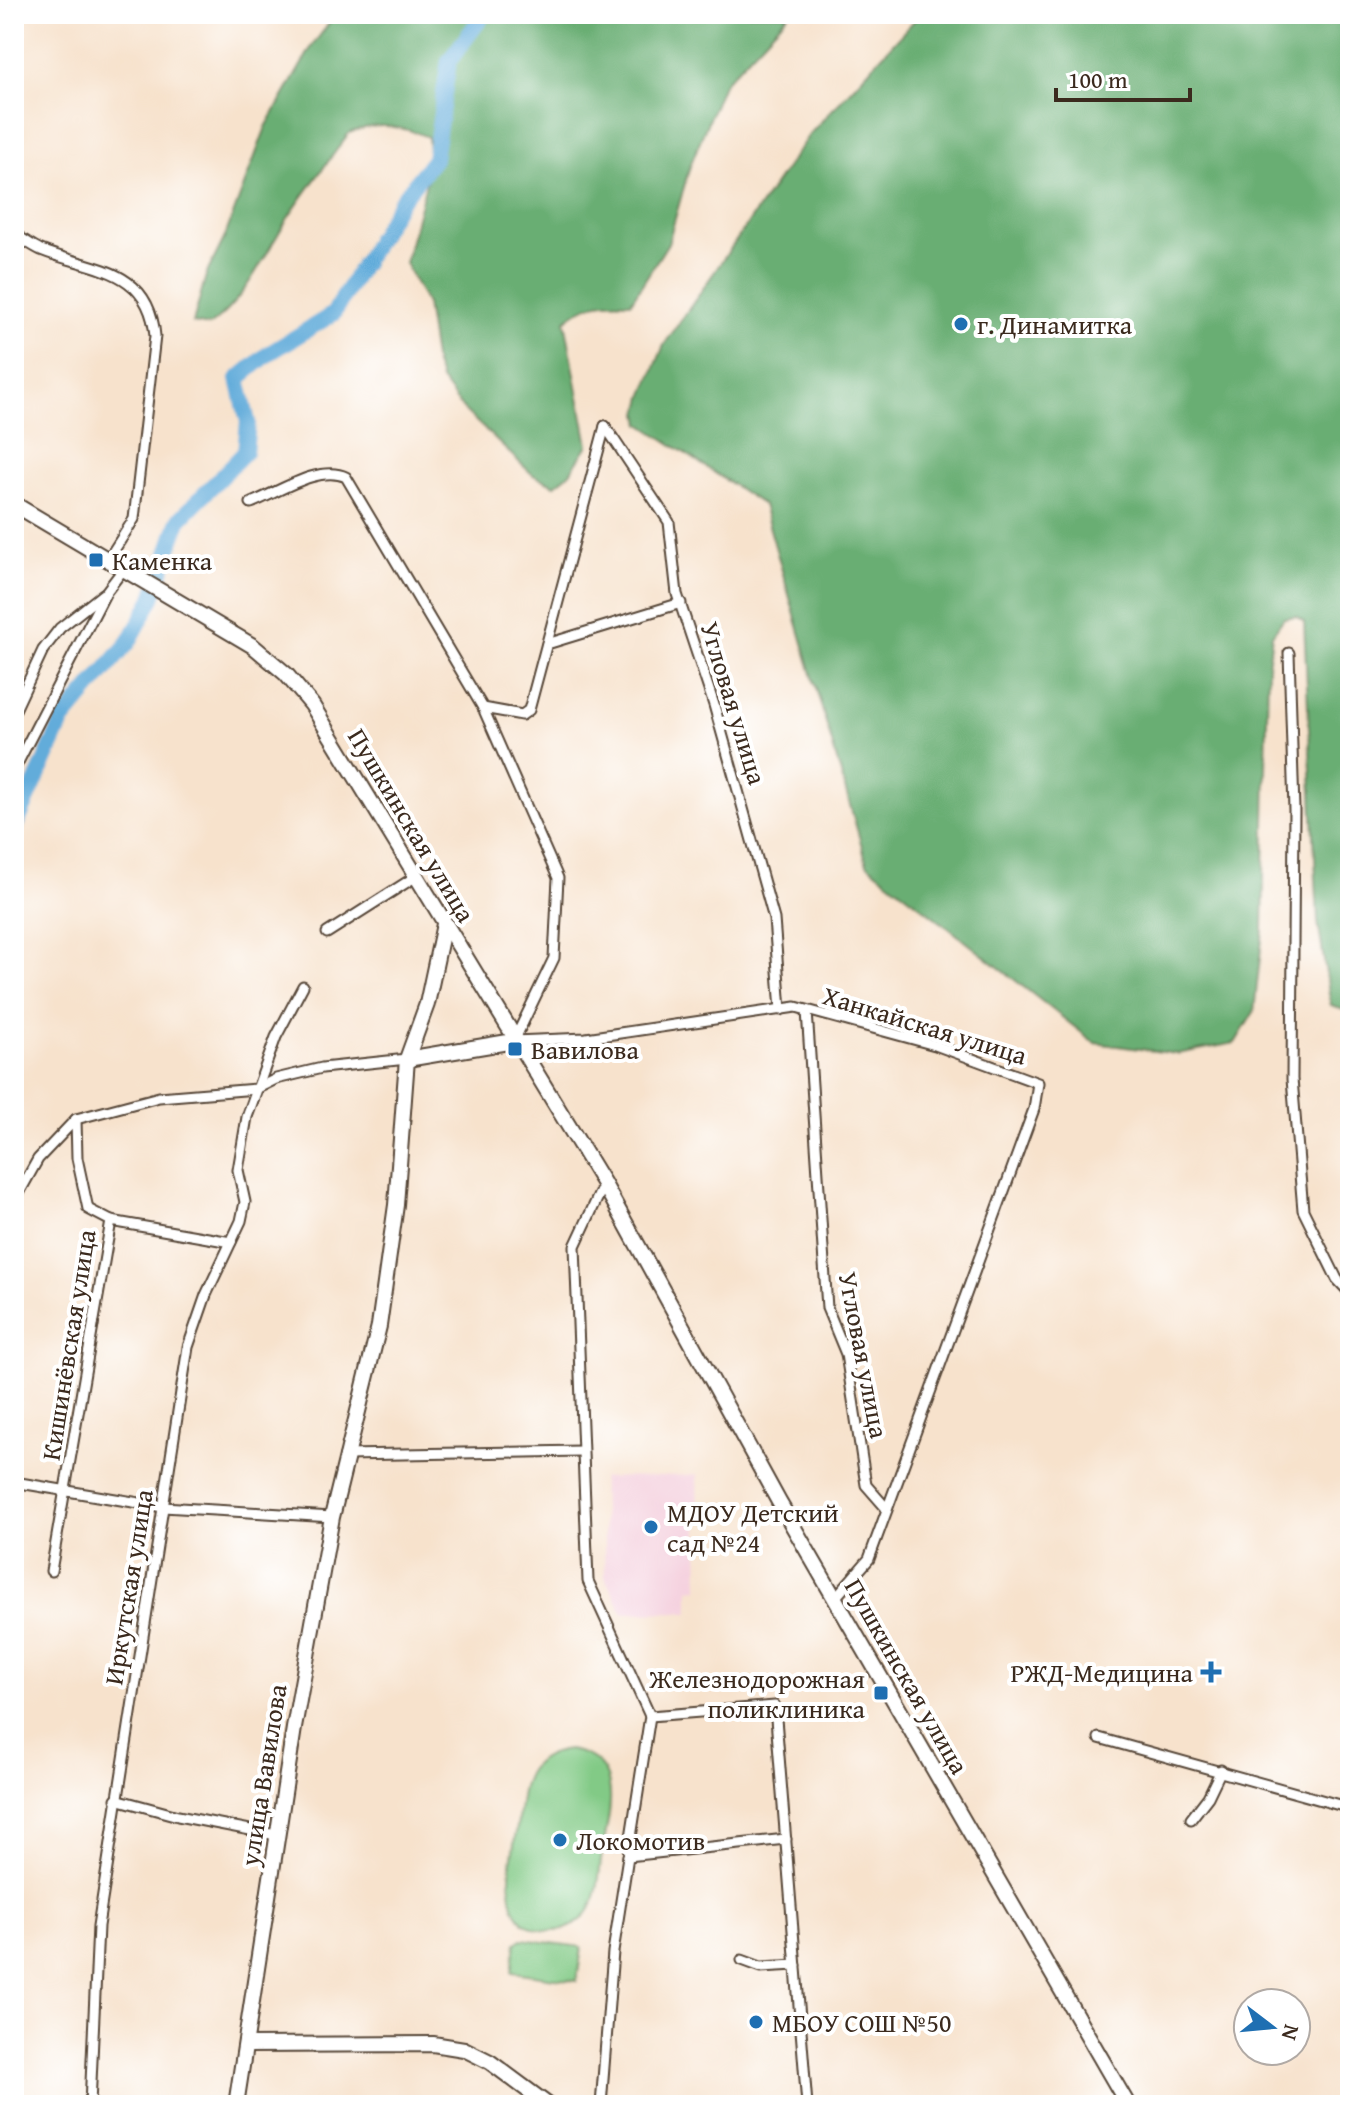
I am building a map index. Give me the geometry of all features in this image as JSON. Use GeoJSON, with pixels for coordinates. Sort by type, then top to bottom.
{"type":"FeatureCollection","features":[{"type":"Feature","properties":{"kind":"main road","name":"Пушкинская улица"},"geometry":{"type":"LineString","coordinates":[[14,504],[188,604],[253,646],[286,674],[312,705],[514,1041],[604,1184],[835,1598],[1128,2105]]}},
{"type":"Feature","properties":{"kind":"main road","name":"улица Вавилова"},"geometry":{"type":"LineString","coordinates":[[236,2105],[276,1835],[332,1517],[379,1326],[396,1205],[407,1059],[427,1004],[444,924]]}},
{"type":"Feature","properties":{"kind":"main road"},"geometry":{"type":"LineString","coordinates":[[407,1059],[514,1041]]}},
{"type":"Feature","properties":{"kind":"main road"},"geometry":{"type":"LineString","coordinates":[[246,2045],[433,2044],[464,2049],[490,2062],[548,2105]]}},
{"type":"Feature","properties":{"kind":"street"},"geometry":{"type":"LineString","coordinates":[[14,234],[41,250],[108,269],[138,292],[154,317],[155,336],[134,519],[109,558]]}},
{"type":"Feature","properties":{"kind":"street","name":"Угловая улица"},"geometry":{"type":"LineString","coordinates":[[547,644],[605,426],[669,522],[681,603],[774,919],[781,1010]]}},
{"type":"Feature","properties":{"kind":"street"},"geometry":{"type":"LineString","coordinates":[[251,503],[317,476],[339,474],[346,477],[483,708],[558,878],[554,958],[514,1041]]}},
{"type":"Feature","properties":{"kind":"street"},"geometry":{"type":"LineString","coordinates":[[14,712],[43,650],[60,628],[132,571]]}},
{"type":"Feature","properties":{"kind":"street"},"geometry":{"type":"LineString","coordinates":[[14,770],[106,592]]}},
{"type":"Feature","properties":{"kind":"street"},"geometry":{"type":"LineString","coordinates":[[483,708],[527,714],[547,644],[681,603]]}},
{"type":"Feature","properties":{"kind":"street"},"geometry":{"type":"LineString","coordinates":[[1289,653],[1294,810],[1292,1079],[1303,1210],[1337,1279],[1350,1293]]}},
{"type":"Feature","properties":{"kind":"street"},"geometry":{"type":"LineString","coordinates":[[327,933],[415,877]]}},
{"type":"Feature","properties":{"kind":"street","name":"Иркутская улица"},"geometry":{"type":"LineString","coordinates":[[90,2105],[98,1926],[188,1347],[206,1295],[241,1221],[245,1202],[238,1170],[241,1141],[256,1089],[276,1037],[303,986]]}},
{"type":"Feature","properties":{"kind":"street","name":"Ханкайская улица"},"geometry":{"type":"LineString","coordinates":[[514,1041],[586,1038],[781,1010],[807,1011],[935,1045],[1038,1083]]}},
{"type":"Feature","properties":{"kind":"street","name":"Угловая улица"},"geometry":{"type":"LineString","coordinates":[[807,1011],[827,1308],[846,1354],[866,1485],[887,1509]]}},
{"type":"Feature","properties":{"kind":"street"},"geometry":{"type":"LineString","coordinates":[[14,1202],[38,1159],[76,1119],[159,1097],[256,1089],[276,1079],[322,1068],[407,1059]]}},
{"type":"Feature","properties":{"kind":"street","name":"Угловая улица"},"geometry":{"type":"LineString","coordinates":[[835,1598],[869,1559],[1034,1109],[1038,1083]]}},
{"type":"Feature","properties":{"kind":"street"},"geometry":{"type":"LineString","coordinates":[[76,1119],[77,1158],[88,1209],[111,1221],[231,1242]]}},
{"type":"Feature","properties":{"kind":"street"},"geometry":{"type":"LineString","coordinates":[[601,2105],[613,1952],[650,1716],[588,1581],[575,1246],[604,1184]]}},
{"type":"Feature","properties":{"kind":"street","name":"Кишинёвская улица"},"geometry":{"type":"LineString","coordinates":[[51,1571],[111,1221]]}},
{"type":"Feature","properties":{"kind":"street"},"geometry":{"type":"LineString","coordinates":[[345,1455],[581,1451]]}},
{"type":"Feature","properties":{"kind":"street"},"geometry":{"type":"LineString","coordinates":[[14,1482],[163,1507],[332,1517]]}},
{"type":"Feature","properties":{"kind":"street"},"geometry":{"type":"LineString","coordinates":[[650,1716],[775,1706],[807,2105]]}},
{"type":"Feature","properties":{"kind":"street"},"geometry":{"type":"LineString","coordinates":[[1099,1738],[1350,1808]]}},
{"type":"Feature","properties":{"kind":"street"},"geometry":{"type":"LineString","coordinates":[[1191,1819],[1208,1797],[1221,1770]]}},
{"type":"Feature","properties":{"kind":"street"},"geometry":{"type":"LineString","coordinates":[[116,1799],[178,1816],[276,1835]]}},
{"type":"Feature","properties":{"kind":"street"},"geometry":{"type":"LineString","coordinates":[[628,1856],[786,1839]]}},
{"type":"Feature","properties":{"kind":"street"},"geometry":{"type":"LineString","coordinates":[[742,1960],[761,1967],[796,1965]]}},
{"type":"Feature","properties":{"kind":"shaded area","name":"МДОУ Детский сад №24"},"geometry":{"type":"Polygon","coordinates":[[[697,1475],[699,1588],[689,1589],[689,1612],[623,1613],[605,1577],[602,1478],[697,1475]]]}},
{"type":"Feature","properties":{"kind":"green space"},"geometry":{"type":"Polygon","coordinates":[[[336,14],[789,14],[723,84],[690,166],[668,243],[631,302],[595,304],[565,321],[588,445],[569,474],[555,485],[533,475],[463,409],[441,380],[435,365],[426,304],[405,263],[430,168],[428,137],[389,126],[349,133],[295,207],[234,303],[209,326],[193,323],[206,275],[224,239],[266,127],[312,46],[336,14]]]}},
{"type":"Feature","properties":{"kind":"green space"},"geometry":{"type":"Polygon","coordinates":[[[920,14],[1350,14],[1350,1012],[1331,1006],[1318,922],[1304,622],[1296,616],[1284,618],[1272,635],[1268,666],[1263,930],[1254,1012],[1235,1043],[1177,1054],[1095,1043],[867,864],[763,505],[641,424],[639,413],[643,397],[664,345],[809,135],[920,14]]]}},
{"type":"Feature","properties":{"kind":"green space","name":"Локомотив"},"geometry":{"type":"Polygon","coordinates":[[[568,1750],[587,1755],[599,1764],[607,1776],[610,1805],[592,1906],[577,1923],[551,1931],[533,1928],[521,1919],[510,1892],[510,1875],[527,1775],[543,1758],[568,1750]]]}},
{"type":"Feature","properties":{"kind":"green space"},"geometry":{"type":"Polygon","coordinates":[[[522,1939],[582,1947],[577,1981],[512,1972],[516,1943],[522,1939]]]}},
{"type":"Feature","properties":{"kind":"waterway","name":"Каменка"},"geometry":{"type":"LineString","coordinates":[[14,830],[63,720],[129,642],[153,598],[179,520],[245,452],[248,422],[238,379],[268,354],[333,314],[400,202],[434,159],[449,61],[484,14]]}},
{"type":"Feature","properties":{"kind":"place","name":"г. Динамитка"},"geometry":{"type":"Point","coordinates":[961,324]}},
{"type":"Feature","properties":{"kind":"place","name":"Каменка"},"geometry":{"type":"Point","coordinates":[96,560]}},
{"type":"Feature","properties":{"kind":"place","name":"Вавилова"},"geometry":{"type":"Point","coordinates":[515,1049]}},
{"type":"Feature","properties":{"kind":"place","name":"МДОУ Детский сад №24"},"geometry":{"type":"Point","coordinates":[651,1527]}},
{"type":"Feature","properties":{"kind":"place","name":"РЖД-Медицина"},"geometry":{"type":"Point","coordinates":[1211,1672]}},
{"type":"Feature","properties":{"kind":"place","name":"Железнодорожная поликлиника"},"geometry":{"type":"Point","coordinates":[881,1693]}},
{"type":"Feature","properties":{"kind":"place","name":"Локомотив"},"geometry":{"type":"Point","coordinates":[560,1840]}},
{"type":"Feature","properties":{"kind":"place","name":"МБОУ СОШ №50"},"geometry":{"type":"Point","coordinates":[756,2022]}}]}
